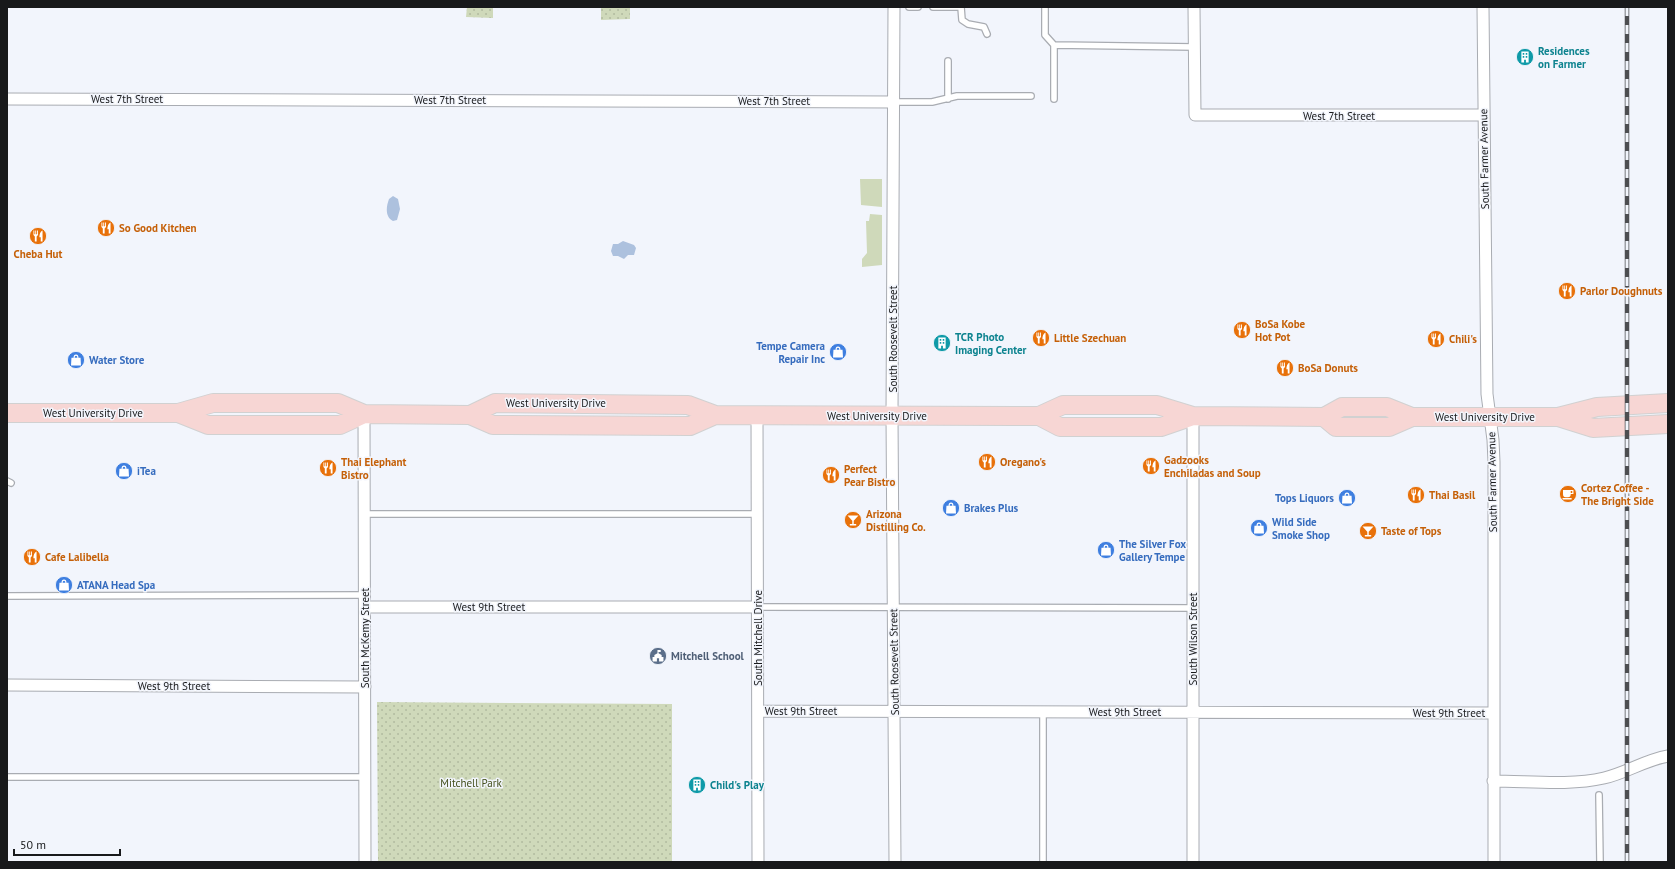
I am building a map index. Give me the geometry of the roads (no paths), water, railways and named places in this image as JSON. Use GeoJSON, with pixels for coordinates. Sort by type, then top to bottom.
{"type":"FeatureCollection","features":[{"type":"Feature","properties":{"kind":"main road","name":"West University Drive"},"geometry":{"type":"LineString","coordinates":[[7,413],[178,413],[208,425],[340,425],[364,414],[470,414],[493,425],[690,426],[715,415],[757,415],[1039,416],[1060,426],[1161,426],[1193,416],[1324,417],[1342,407],[1387,407],[1412,417],[1558,417],[1597,406],[1668,402]]}},
{"type":"Feature","properties":{"kind":"main road","name":"West University Drive"},"geometry":{"type":"LineString","coordinates":[[1558,417],[1593,428],[1668,424]]}},
{"type":"Feature","properties":{"kind":"street","name":"South Roosevelt Street"},"geometry":{"type":"LineString","coordinates":[[894,7],[892,416],[896,862]]}},
{"type":"Feature","properties":{"kind":"street"},"geometry":{"type":"LineString","coordinates":[[1194,7],[1194,47]]}},
{"type":"Feature","properties":{"kind":"street","name":"South Farmer Avenue"},"geometry":{"type":"LineString","coordinates":[[1483,7],[1487,394],[1494,462],[1494,862]]}},
{"type":"Feature","properties":{"kind":"street","name":"West 7th Street"},"geometry":{"type":"LineString","coordinates":[[1194,47],[1195,115],[1483,115]]}},
{"type":"Feature","properties":{"kind":"street","name":"West 7th Street"},"geometry":{"type":"LineString","coordinates":[[7,99],[894,102]]}},
{"type":"Feature","properties":{"kind":"street","name":"South McKemy Street"},"geometry":{"type":"LineString","coordinates":[[364,414],[365,862]]}},
{"type":"Feature","properties":{"kind":"street","name":"South Mitchell Drive"},"geometry":{"type":"LineString","coordinates":[[757,415],[758,862]]}},
{"type":"Feature","properties":{"kind":"street","name":"South Wilson Street"},"geometry":{"type":"LineString","coordinates":[[1193,416],[1193,862]]}},
{"type":"Feature","properties":{"kind":"street","name":"West 9th Street"},"geometry":{"type":"LineString","coordinates":[[365,601],[758,607]]}},
{"type":"Feature","properties":{"kind":"street","name":"West 9th Street"},"geometry":{"type":"LineString","coordinates":[[7,685],[365,687]]}},
{"type":"Feature","properties":{"kind":"street","name":"West 9th Street"},"geometry":{"type":"LineString","coordinates":[[758,711],[1493,713]]}},
{"type":"Feature","properties":{"kind":"street"},"geometry":{"type":"LineString","coordinates":[[1493,781],[1597,780],[1647,761],[1668,756]]}},
{"type":"Feature","properties":{"kind":"lane"},"geometry":{"type":"LineString","coordinates":[[909,7],[918,7]]}},
{"type":"Feature","properties":{"kind":"lane"},"geometry":{"type":"LineString","coordinates":[[933,7],[961,7],[962,20],[968,24],[984,27],[987,34]]}},
{"type":"Feature","properties":{"kind":"lane"},"geometry":{"type":"LineString","coordinates":[[1045,7],[1045,35],[1054,45],[1054,99]]}},
{"type":"Feature","properties":{"kind":"lane"},"geometry":{"type":"LineString","coordinates":[[1054,45],[1194,47]]}},
{"type":"Feature","properties":{"kind":"lane"},"geometry":{"type":"LineString","coordinates":[[948,61],[948,99]]}},
{"type":"Feature","properties":{"kind":"lane"},"geometry":{"type":"LineString","coordinates":[[894,102],[932,102],[957,96],[1031,96]]}},
{"type":"Feature","properties":{"kind":"lane"},"geometry":{"type":"LineString","coordinates":[[364,514],[758,514]]}},
{"type":"Feature","properties":{"kind":"lane"},"geometry":{"type":"LineString","coordinates":[[7,596],[365,601]]}},
{"type":"Feature","properties":{"kind":"lane"},"geometry":{"type":"LineString","coordinates":[[758,607],[1193,608]]}},
{"type":"Feature","properties":{"kind":"lane"},"geometry":{"type":"LineString","coordinates":[[1043,712],[1043,862]]}},
{"type":"Feature","properties":{"kind":"lane"},"geometry":{"type":"LineString","coordinates":[[7,778],[365,778]]}},
{"type":"Feature","properties":{"kind":"lane"},"geometry":{"type":"LineString","coordinates":[[1599,795],[1600,862]]}},
{"type":"Feature","properties":{"kind":"water"},"geometry":{"type":"Polygon","coordinates":[[[393,196],[398,199],[400,209],[397,220],[393,221],[387,214],[387,205],[389,199],[393,196]]]}},
{"type":"Feature","properties":{"kind":"water"},"geometry":{"type":"Polygon","coordinates":[[[623,241],[634,245],[636,248],[634,255],[628,255],[624,259],[618,256],[613,256],[611,251],[613,244],[618,244],[623,241]]]}},
{"type":"Feature","properties":{"kind":"railway"},"geometry":{"type":"LineString","coordinates":[[1627,7],[1627,862]]}},
{"type":"Feature","properties":{"kind":"place","name":"Residences on Farmer"},"geometry":{"type":"Point","coordinates":[1525,57]}},
{"type":"Feature","properties":{"kind":"place","name":"So Good Kitchen"},"geometry":{"type":"Point","coordinates":[106,228]}},
{"type":"Feature","properties":{"kind":"place","name":"Cheba Hut"},"geometry":{"type":"Point","coordinates":[38,236]}},
{"type":"Feature","properties":{"kind":"place","name":"Parlor Doughnuts"},"geometry":{"type":"Point","coordinates":[1567,291]}},
{"type":"Feature","properties":{"kind":"place","name":"BoSa Kobe Hot Pot"},"geometry":{"type":"Point","coordinates":[1242,330]}},
{"type":"Feature","properties":{"kind":"place","name":"Little Szechuan"},"geometry":{"type":"Point","coordinates":[1041,338]}},
{"type":"Feature","properties":{"kind":"place","name":"Chili's"},"geometry":{"type":"Point","coordinates":[1436,339]}},
{"type":"Feature","properties":{"kind":"place","name":"TCR Photo Imaging Center"},"geometry":{"type":"Point","coordinates":[942,343]}},
{"type":"Feature","properties":{"kind":"place","name":"Tempe Camera Repair Inc"},"geometry":{"type":"Point","coordinates":[838,352]}},
{"type":"Feature","properties":{"kind":"place","name":"Water Store"},"geometry":{"type":"Point","coordinates":[76,360]}},
{"type":"Feature","properties":{"kind":"place","name":"BoSa Donuts"},"geometry":{"type":"Point","coordinates":[1285,368]}},
{"type":"Feature","properties":{"kind":"place","name":"Oregano's"},"geometry":{"type":"Point","coordinates":[987,462]}},
{"type":"Feature","properties":{"kind":"place","name":"Gadzooks Enchiladas and Soup"},"geometry":{"type":"Point","coordinates":[1151,466]}},
{"type":"Feature","properties":{"kind":"place","name":"Thai Elephant Bistro"},"geometry":{"type":"Point","coordinates":[328,468]}},
{"type":"Feature","properties":{"kind":"place","name":"iTea"},"geometry":{"type":"Point","coordinates":[124,471]}},
{"type":"Feature","properties":{"kind":"place","name":"Perfect Pear Bistro"},"geometry":{"type":"Point","coordinates":[831,475]}},
{"type":"Feature","properties":{"kind":"place","name":"Cortez Coffee - The Bright Side"},"geometry":{"type":"Point","coordinates":[1568,494]}},
{"type":"Feature","properties":{"kind":"place","name":"Thai Basil"},"geometry":{"type":"Point","coordinates":[1416,495]}},
{"type":"Feature","properties":{"kind":"place","name":"Tops Liquors"},"geometry":{"type":"Point","coordinates":[1347,498]}},
{"type":"Feature","properties":{"kind":"place","name":"Brakes Plus"},"geometry":{"type":"Point","coordinates":[951,508]}},
{"type":"Feature","properties":{"kind":"place","name":"Arizona Distilling Co."},"geometry":{"type":"Point","coordinates":[853,520]}},
{"type":"Feature","properties":{"kind":"place","name":"Wild Side Smoke Shop"},"geometry":{"type":"Point","coordinates":[1259,528]}},
{"type":"Feature","properties":{"kind":"place","name":"Taste of Tops"},"geometry":{"type":"Point","coordinates":[1368,531]}},
{"type":"Feature","properties":{"kind":"place","name":"The Silver Fox Gallery Tempe"},"geometry":{"type":"Point","coordinates":[1106,550]}},
{"type":"Feature","properties":{"kind":"place","name":"Cafe Lalibella"},"geometry":{"type":"Point","coordinates":[32,557]}},
{"type":"Feature","properties":{"kind":"place","name":"ATANA Head Spa"},"geometry":{"type":"Point","coordinates":[64,585]}},
{"type":"Feature","properties":{"kind":"place","name":"Mitchell School"},"geometry":{"type":"Point","coordinates":[658,656]}},
{"type":"Feature","properties":{"kind":"place","name":"Child's Play"},"geometry":{"type":"Point","coordinates":[697,785]}},
{"type":"Feature","properties":{"kind":"park label","name":"Mitchell Park"},"geometry":{"type":"Point","coordinates":[471,783]}}]}
